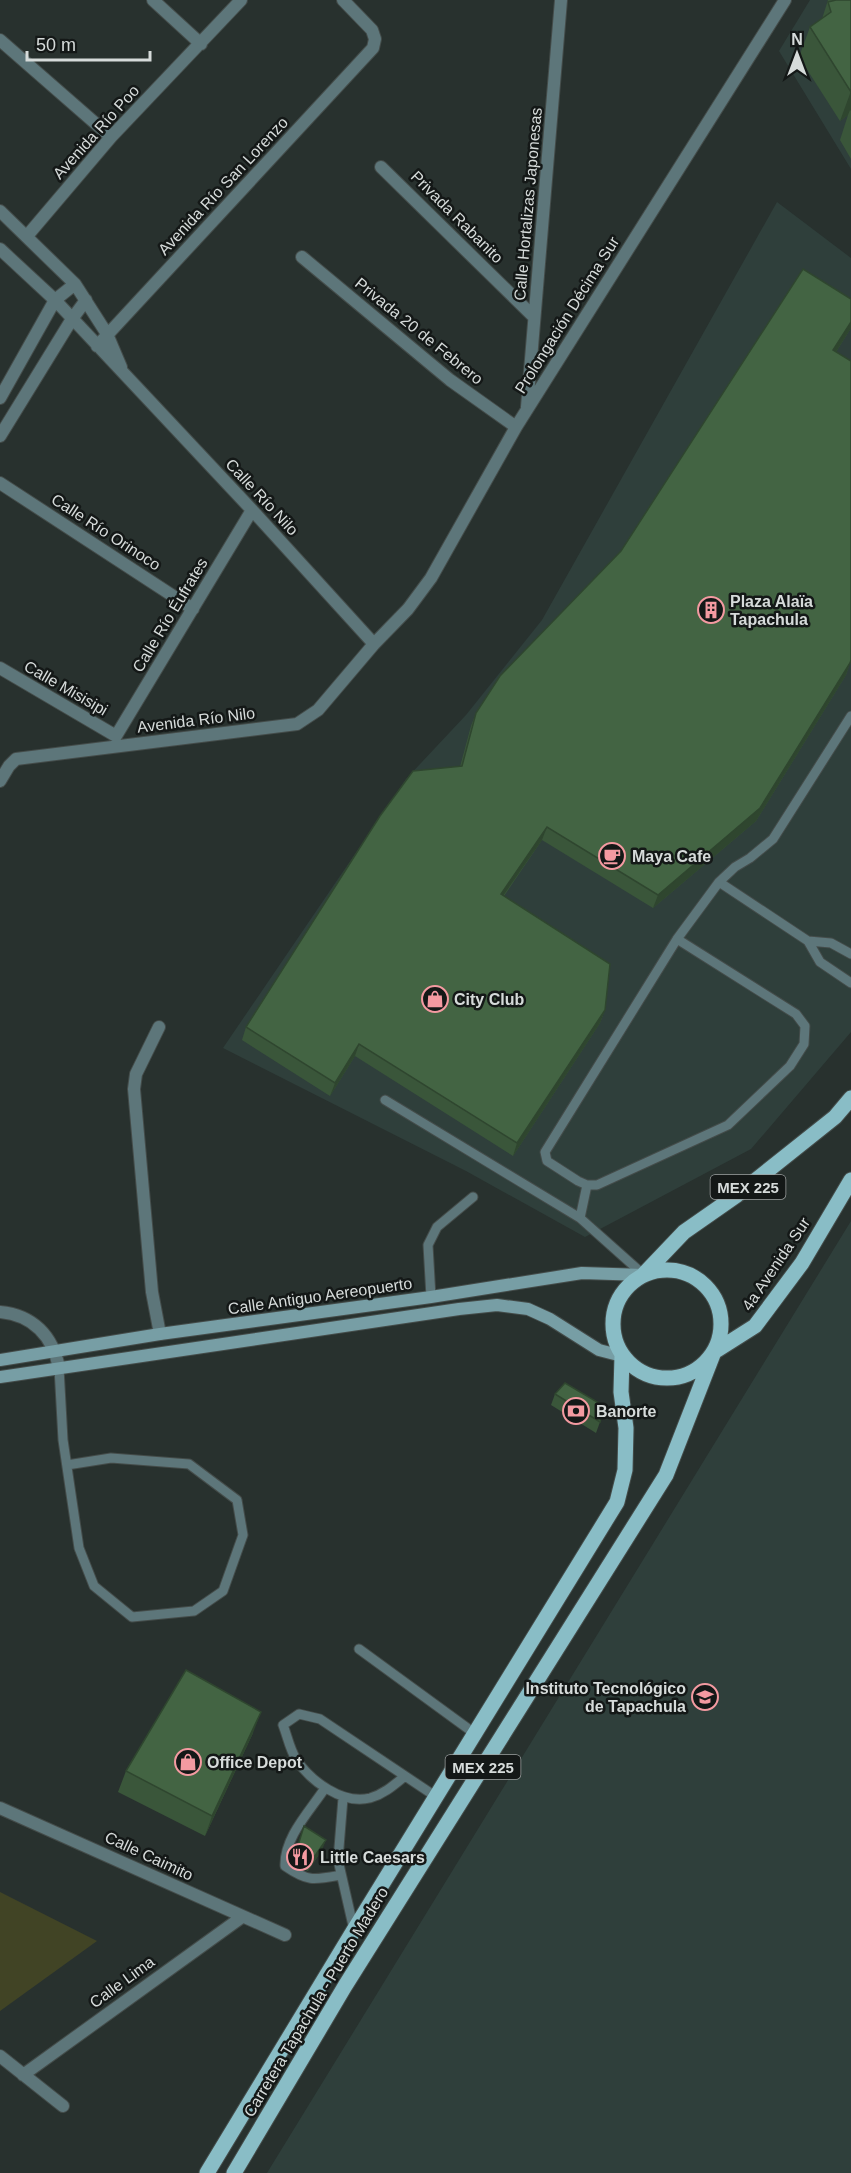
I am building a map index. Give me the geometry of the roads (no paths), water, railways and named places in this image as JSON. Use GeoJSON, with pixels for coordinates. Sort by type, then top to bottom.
{"type":"FeatureCollection","features":[{"type":"Feature","properties":{"kind":"main road","name":"MEX 225"},"geometry":{"type":"LineString","coordinates":[[644,1275],[684,1232],[737,1195],[835,1117],[851,1098]]}},
{"type":"Feature","properties":{"kind":"main road","name":"4a Avenida Sur"},"geometry":{"type":"LineString","coordinates":[[714,1352],[755,1326],[802,1263],[851,1180]]}},
{"type":"Feature","properties":{"kind":"main road"},"geometry":{"type":"LineString","coordinates":[[661,1270],[678,1271],[694,1277],[707,1288],[717,1302],[721,1319],[720,1336],[714,1352],[703,1366],[687,1375],[669,1379],[651,1377],[635,1369],[622,1356],[614,1339],[612,1320],[617,1301],[628,1286],[644,1275],[661,1270]]}},
{"type":"Feature","properties":{"kind":"main road","name":"Calle Antiguo Aereopuerto"},"geometry":{"type":"LineString","coordinates":[[0,1360],[160,1334],[431,1297],[582,1273],[644,1275]]}},
{"type":"Feature","properties":{"kind":"main road","name":"Calle Antiguo Aereopuerto"},"geometry":{"type":"LineString","coordinates":[[0,1377],[497,1305],[528,1309],[568,1329],[599,1350],[622,1356]]}},
{"type":"Feature","properties":{"kind":"main road","name":"Carretera Tapachula - Puerto Madero"},"geometry":{"type":"LineString","coordinates":[[234,2173],[345,1986],[666,1475],[714,1352]]}},
{"type":"Feature","properties":{"kind":"main road","name":"Carretera Tapachula - Puerto Madero"},"geometry":{"type":"LineString","coordinates":[[207,2173],[435,1796],[617,1502],[625,1470],[626,1428],[621,1392],[622,1356]]}},
{"type":"Feature","properties":{"kind":"street"},"geometry":{"type":"LineString","coordinates":[[153,0],[201,44]]}},
{"type":"Feature","properties":{"kind":"street","name":"Avenida Río Poo"},"geometry":{"type":"LineString","coordinates":[[27,236],[111,137],[241,0]]}},
{"type":"Feature","properties":{"kind":"street","name":"Avenida Río San Lorenzo"},"geometry":{"type":"LineString","coordinates":[[97,346],[373,48],[375,39],[372,30],[343,0]]}},
{"type":"Feature","properties":{"kind":"street","name":"Calle Hortalizas Japonesas"},"geometry":{"type":"LineString","coordinates":[[527,411],[561,0]]}},
{"type":"Feature","properties":{"kind":"street","name":"Prolongación Décima Sur"},"geometry":{"type":"LineString","coordinates":[[374,644],[408,609],[431,578],[516,428],[785,0]]}},
{"type":"Feature","properties":{"kind":"street"},"geometry":{"type":"LineString","coordinates":[[0,40],[111,137]]}},
{"type":"Feature","properties":{"kind":"street","name":"Privada Rabanito"},"geometry":{"type":"LineString","coordinates":[[381,166],[534,317]]}},
{"type":"Feature","properties":{"kind":"street","name":"Calle Río Nilo"},"geometry":{"type":"LineString","coordinates":[[0,211],[75,284],[107,334],[123,374]]}},
{"type":"Feature","properties":{"kind":"street","name":"Calle Río Nilo"},"geometry":{"type":"LineString","coordinates":[[0,249],[55,300],[374,644]]}},
{"type":"Feature","properties":{"kind":"street","name":"Privada 20 de Febrero"},"geometry":{"type":"LineString","coordinates":[[302,257],[450,380],[516,428]]}},
{"type":"Feature","properties":{"kind":"street"},"geometry":{"type":"LineString","coordinates":[[0,398],[55,300],[75,284]]}},
{"type":"Feature","properties":{"kind":"street"},"geometry":{"type":"LineString","coordinates":[[0,436],[86,300]]}},
{"type":"Feature","properties":{"kind":"street","name":"Calle Río Orinoco"},"geometry":{"type":"LineString","coordinates":[[0,483],[193,609]]}},
{"type":"Feature","properties":{"kind":"street","name":"Calle Río Éufrates"},"geometry":{"type":"LineString","coordinates":[[117,742],[252,510]]}},
{"type":"Feature","properties":{"kind":"street","name":"Avenida Río Nilo"},"geometry":{"type":"LineString","coordinates":[[0,781],[16,759],[117,742],[297,724],[318,710],[374,644]]}},
{"type":"Feature","properties":{"kind":"street","name":"Calle Misisipi"},"geometry":{"type":"LineString","coordinates":[[0,668],[117,742]]}},
{"type":"Feature","properties":{"kind":"street"},"geometry":{"type":"LineString","coordinates":[[159,1027],[136,1074],[134,1089],[152,1292],[160,1334]]}},
{"type":"Feature","properties":{"kind":"street"},"geometry":{"type":"LineString","coordinates":[[0,1312],[12,1313],[41,1328],[56,1351],[59,1368]]}},
{"type":"Feature","properties":{"kind":"street","name":"Calle Caimito"},"geometry":{"type":"LineString","coordinates":[[0,1808],[285,1935]]}},
{"type":"Feature","properties":{"kind":"street","name":"Calle Lima"},"geometry":{"type":"LineString","coordinates":[[23,2075],[242,1917]]}},
{"type":"Feature","properties":{"kind":"street"},"geometry":{"type":"LineString","coordinates":[[0,2055],[63,2106]]}},
{"type":"Feature","properties":{"kind":"lane"},"geometry":{"type":"LineString","coordinates":[[677,939],[796,1014],[805,1026],[804,1044],[790,1066],[728,1125],[597,1185],[587,1185],[548,1161],[545,1152],[677,939],[719,882],[773,839],[851,716]]}},
{"type":"Feature","properties":{"kind":"lane"},"geometry":{"type":"LineString","coordinates":[[719,882],[808,941],[820,962],[851,983]]}},
{"type":"Feature","properties":{"kind":"lane"},"geometry":{"type":"LineString","coordinates":[[808,941],[831,943],[851,954]]}},
{"type":"Feature","properties":{"kind":"lane"},"geometry":{"type":"LineString","coordinates":[[385,1100],[580,1218],[644,1275]]}},
{"type":"Feature","properties":{"kind":"lane"},"geometry":{"type":"LineString","coordinates":[[580,1218],[587,1185]]}},
{"type":"Feature","properties":{"kind":"lane"},"geometry":{"type":"LineString","coordinates":[[431,1297],[428,1245],[436,1227],[473,1197]]}},
{"type":"Feature","properties":{"kind":"lane"},"geometry":{"type":"LineString","coordinates":[[59,1368],[63,1440],[66,1465],[79,1548],[94,1586],[132,1617],[194,1611],[223,1591],[243,1535],[237,1500],[189,1464],[111,1458],[66,1465]]}},
{"type":"Feature","properties":{"kind":"lane"},"geometry":{"type":"LineString","coordinates":[[359,1649],[474,1733]]}},
{"type":"Feature","properties":{"kind":"lane"},"geometry":{"type":"LineString","coordinates":[[405,1776],[388,1790],[368,1798],[344,1798],[325,1788],[296,1759],[283,1725],[299,1714],[320,1719],[435,1796]]}},
{"type":"Feature","properties":{"kind":"lane"},"geometry":{"type":"LineString","coordinates":[[325,1788],[288,1842],[284,1855],[285,1866],[303,1878],[320,1879],[340,1875]]}},
{"type":"Feature","properties":{"kind":"lane"},"geometry":{"type":"LineString","coordinates":[[344,1798],[338,1860],[354,1930]]}},
{"type":"Feature","properties":{"kind":"place","name":"Plaza Alaïa Tapachula"},"geometry":{"type":"Point","coordinates":[711,610]}},
{"type":"Feature","properties":{"kind":"place","name":"Maya Cafe"},"geometry":{"type":"Point","coordinates":[612,856]}},
{"type":"Feature","properties":{"kind":"place","name":"City Club"},"geometry":{"type":"Point","coordinates":[435,999]}},
{"type":"Feature","properties":{"kind":"place","name":"Banorte"},"geometry":{"type":"Point","coordinates":[576,1411]}},
{"type":"Feature","properties":{"kind":"place","name":"Instituto Tecnológico de Tapachula"},"geometry":{"type":"Point","coordinates":[705,1697]}},
{"type":"Feature","properties":{"kind":"place","name":"Office Depot"},"geometry":{"type":"Point","coordinates":[188,1762]}},
{"type":"Feature","properties":{"kind":"place","name":"Little Caesars"},"geometry":{"type":"Point","coordinates":[300,1857]}}]}
